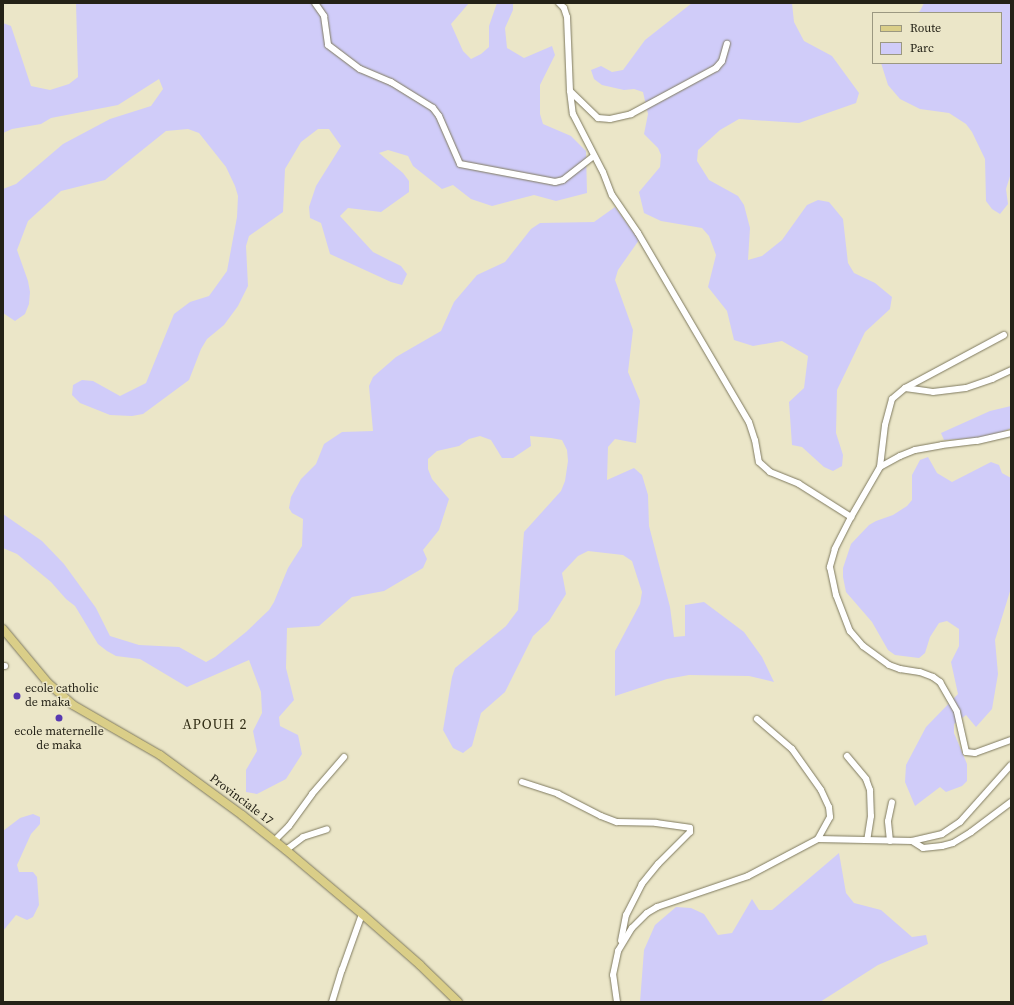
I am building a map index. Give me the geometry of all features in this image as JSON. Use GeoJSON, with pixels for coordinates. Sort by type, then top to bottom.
{"type":"FeatureCollection","features":[{"type":"Feature","properties":{"kind":"main road","name":"Provinciale 17"},"geometry":{"type":"LineString","coordinates":[[3,629],[48,683],[73,705],[160,756],[286,850],[420,965],[458,1002]]}},
{"type":"Feature","properties":{"kind":"street"},"geometry":{"type":"LineString","coordinates":[[315,3],[324,16],[328,45],[360,70],[391,82],[432,108],[439,116],[457,160],[462,165],[555,182],[564,180],[594,156]]}},
{"type":"Feature","properties":{"kind":"street"},"geometry":{"type":"LineString","coordinates":[[559,3],[564,8],[567,17],[570,91],[573,114],[612,195],[638,233],[749,422],[755,440],[759,462],[770,472],[799,484],[851,516]]}},
{"type":"Feature","properties":{"kind":"street"},"geometry":{"type":"LineString","coordinates":[[570,91],[598,118],[610,119],[631,114],[716,68],[722,61],[727,44]]}},
{"type":"Feature","properties":{"kind":"street"},"geometry":{"type":"LineString","coordinates":[[1004,335],[905,388],[897,394],[889,406],[880,467],[851,516],[832,556],[830,567],[836,595],[850,630],[863,646],[889,665],[900,670],[920,672],[933,677],[940,682],[957,712],[966,752],[975,753],[1011,739]]}},
{"type":"Feature","properties":{"kind":"street"},"geometry":{"type":"LineString","coordinates":[[905,388],[933,392],[966,388],[992,380],[1011,370]]}},
{"type":"Feature","properties":{"kind":"street"},"geometry":{"type":"LineString","coordinates":[[880,467],[915,450],[942,445],[977,442],[1011,433]]}},
{"type":"Feature","properties":{"kind":"street"},"geometry":{"type":"LineString","coordinates":[[757,719],[792,749],[821,790],[829,807],[830,817],[818,839]]}},
{"type":"Feature","properties":{"kind":"street"},"geometry":{"type":"LineString","coordinates":[[847,756],[868,783],[871,799],[871,810],[867,840]]}},
{"type":"Feature","properties":{"kind":"street"},"geometry":{"type":"LineString","coordinates":[[274,841],[289,826],[312,794],[344,757]]}},
{"type":"Feature","properties":{"kind":"street"},"geometry":{"type":"LineString","coordinates":[[620,944],[638,920],[657,907],[748,876],[818,839],[912,841],[934,837],[955,827],[1011,765]]}},
{"type":"Feature","properties":{"kind":"street"},"geometry":{"type":"LineString","coordinates":[[522,782],[558,794],[600,816],[617,822],[656,823],[690,828],[690,832],[658,864],[638,890],[626,915],[613,976],[617,1002]]}},
{"type":"Feature","properties":{"kind":"street"},"geometry":{"type":"LineString","coordinates":[[890,841],[888,822],[892,802]]}},
{"type":"Feature","properties":{"kind":"street"},"geometry":{"type":"LineString","coordinates":[[912,841],[923,848],[953,843],[971,832],[1011,802]]}},
{"type":"Feature","properties":{"kind":"street"},"geometry":{"type":"LineString","coordinates":[[286,850],[303,837],[327,829]]}},
{"type":"Feature","properties":{"kind":"street"},"geometry":{"type":"LineString","coordinates":[[332,1002],[362,914]]}},
{"type":"Feature","properties":{"kind":"green space"},"geometry":{"type":"Polygon","coordinates":[[[76,3],[469,3],[451,24],[463,51],[471,59],[481,54],[489,47],[489,26],[497,3],[513,3],[513,10],[505,28],[507,48],[524,58],[552,46],[555,55],[540,85],[540,114],[543,124],[571,136],[586,151],[587,193],[556,201],[534,195],[492,206],[471,199],[453,185],[442,189],[413,166],[408,156],[388,150],[379,153],[403,173],[409,181],[409,192],[381,212],[348,208],[340,216],[373,252],[401,266],[407,274],[402,285],[391,282],[330,254],[321,223],[310,218],[309,207],[316,186],[341,146],[329,129],[318,129],[301,142],[285,169],[283,212],[249,236],[246,246],[248,286],[238,306],[224,325],[207,339],[201,349],[189,380],[143,414],[132,416],[110,415],[80,403],[72,395],[73,385],[82,380],[93,381],[120,396],[146,383],[174,314],[190,302],[209,296],[227,271],[237,217],[238,196],[226,167],[199,133],[188,129],[166,131],[105,180],[61,191],[28,221],[17,250],[28,281],[30,292],[29,304],[25,314],[15,321],[3,313],[3,189],[16,184],[63,144],[110,119],[151,106],[163,89],[159,79],[118,105],[51,118],[41,124],[12,129],[3,133],[3,23],[11,26],[31,86],[50,90],[69,84],[78,77],[76,3]]]}},
{"type":"Feature","properties":{"kind":"green space"},"geometry":{"type":"Polygon","coordinates":[[[692,3],[792,3],[794,22],[804,41],[832,56],[859,93],[856,103],[799,123],[739,119],[720,130],[698,150],[697,161],[709,180],[738,196],[744,205],[750,228],[748,260],[762,256],[782,240],[807,205],[818,200],[829,202],[843,219],[848,263],[854,273],[875,283],[892,297],[890,309],[865,332],[837,390],[836,433],[843,455],[842,466],[833,471],[824,467],[802,447],[792,445],[789,402],[804,388],[808,356],[782,341],[753,346],[734,340],[727,311],[708,287],[716,255],[709,236],[702,228],[661,221],[644,213],[639,192],[660,167],[661,155],[658,148],[644,134],[648,114],[643,92],[634,89],[624,90],[602,85],[594,79],[591,70],[601,66],[612,72],[623,70],[645,40],[692,3]]]}},
{"type":"Feature","properties":{"kind":"green space"},"geometry":{"type":"Polygon","coordinates":[[[924,3],[1011,3],[1011,173],[1006,189],[1008,204],[1000,214],[992,209],[986,201],[985,159],[972,132],[966,124],[949,113],[920,109],[900,99],[888,85],[881,64],[1002,64],[1002,12],[918,12],[924,3]]]}},
{"type":"Feature","properties":{"kind":"green space"},"geometry":{"type":"Polygon","coordinates":[[[615,207],[639,240],[618,270],[615,280],[633,330],[628,372],[640,401],[636,443],[615,439],[608,447],[607,480],[634,468],[642,475],[648,495],[649,526],[670,607],[674,637],[685,636],[685,605],[704,602],[744,632],[762,657],[774,682],[749,676],[689,675],[667,679],[615,696],[615,651],[640,604],[642,592],[632,561],[623,555],[588,551],[578,556],[562,573],[566,594],[549,621],[533,636],[505,692],[481,713],[472,746],[463,753],[453,748],[443,730],[452,677],[455,668],[506,626],[518,610],[524,532],[561,491],[565,481],[568,461],[567,450],[562,440],[551,438],[530,436],[531,446],[513,458],[502,458],[491,440],[480,436],[469,439],[459,446],[437,451],[428,459],[428,469],[432,479],[449,499],[439,530],[423,550],[427,559],[423,568],[384,591],[352,597],[319,626],[287,628],[286,668],[294,700],[279,717],[280,726],[298,735],[302,754],[286,779],[257,794],[246,792],[246,770],[257,751],[253,731],[262,713],[261,692],[249,660],[187,687],[140,659],[116,656],[98,644],[75,606],[66,599],[51,582],[17,554],[3,548],[3,514],[42,541],[64,564],[96,608],[110,636],[139,645],[179,647],[206,662],[215,657],[246,632],[269,610],[274,602],[288,568],[302,546],[303,519],[292,513],[289,508],[291,497],[301,479],[316,464],[324,444],[342,432],[373,431],[369,386],[373,377],[396,357],[441,331],[454,302],[477,275],[505,262],[531,229],[540,223],[594,222],[615,207]]]}},
{"type":"Feature","properties":{"kind":"green space"},"geometry":{"type":"Polygon","coordinates":[[[1011,406],[1011,428],[991,437],[944,440],[941,433],[990,411],[1011,406]]]}},
{"type":"Feature","properties":{"kind":"green space"},"geometry":{"type":"Polygon","coordinates":[[[928,457],[937,473],[952,482],[991,462],[999,465],[1002,473],[1011,478],[1011,588],[995,640],[998,674],[992,709],[976,727],[966,715],[954,724],[954,733],[967,764],[967,781],[962,786],[946,792],[940,787],[915,806],[905,782],[906,765],[926,727],[958,694],[951,662],[959,646],[959,629],[947,621],[939,623],[930,637],[925,653],[919,658],[895,655],[888,650],[872,622],[846,592],[843,568],[851,544],[869,525],[893,515],[907,506],[912,500],[912,475],[920,460],[928,457]]]}},
{"type":"Feature","properties":{"kind":"green space"},"geometry":{"type":"Polygon","coordinates":[[[33,814],[40,817],[40,824],[31,834],[17,865],[19,872],[33,872],[37,877],[39,905],[33,917],[27,920],[16,915],[3,931],[3,831],[20,818],[33,814]]]}},
{"type":"Feature","properties":{"kind":"green space"},"geometry":{"type":"Polygon","coordinates":[[[839,853],[846,893],[854,903],[881,910],[912,937],[926,935],[928,944],[878,965],[820,1002],[640,1002],[644,950],[655,925],[676,907],[691,908],[704,914],[718,935],[732,933],[752,899],[759,910],[772,910],[839,853]]]}},
{"type":"Feature","properties":{"kind":"place","name":"ecole catholic de maka"},"geometry":{"type":"Point","coordinates":[17,696]}},
{"type":"Feature","properties":{"kind":"place","name":"ecole maternelle de maka"},"geometry":{"type":"Point","coordinates":[59,718]}},
{"type":"Feature","properties":{"kind":"district","name":"APOUH 2"},"geometry":{"type":"Point","coordinates":[215,724]}}]}
